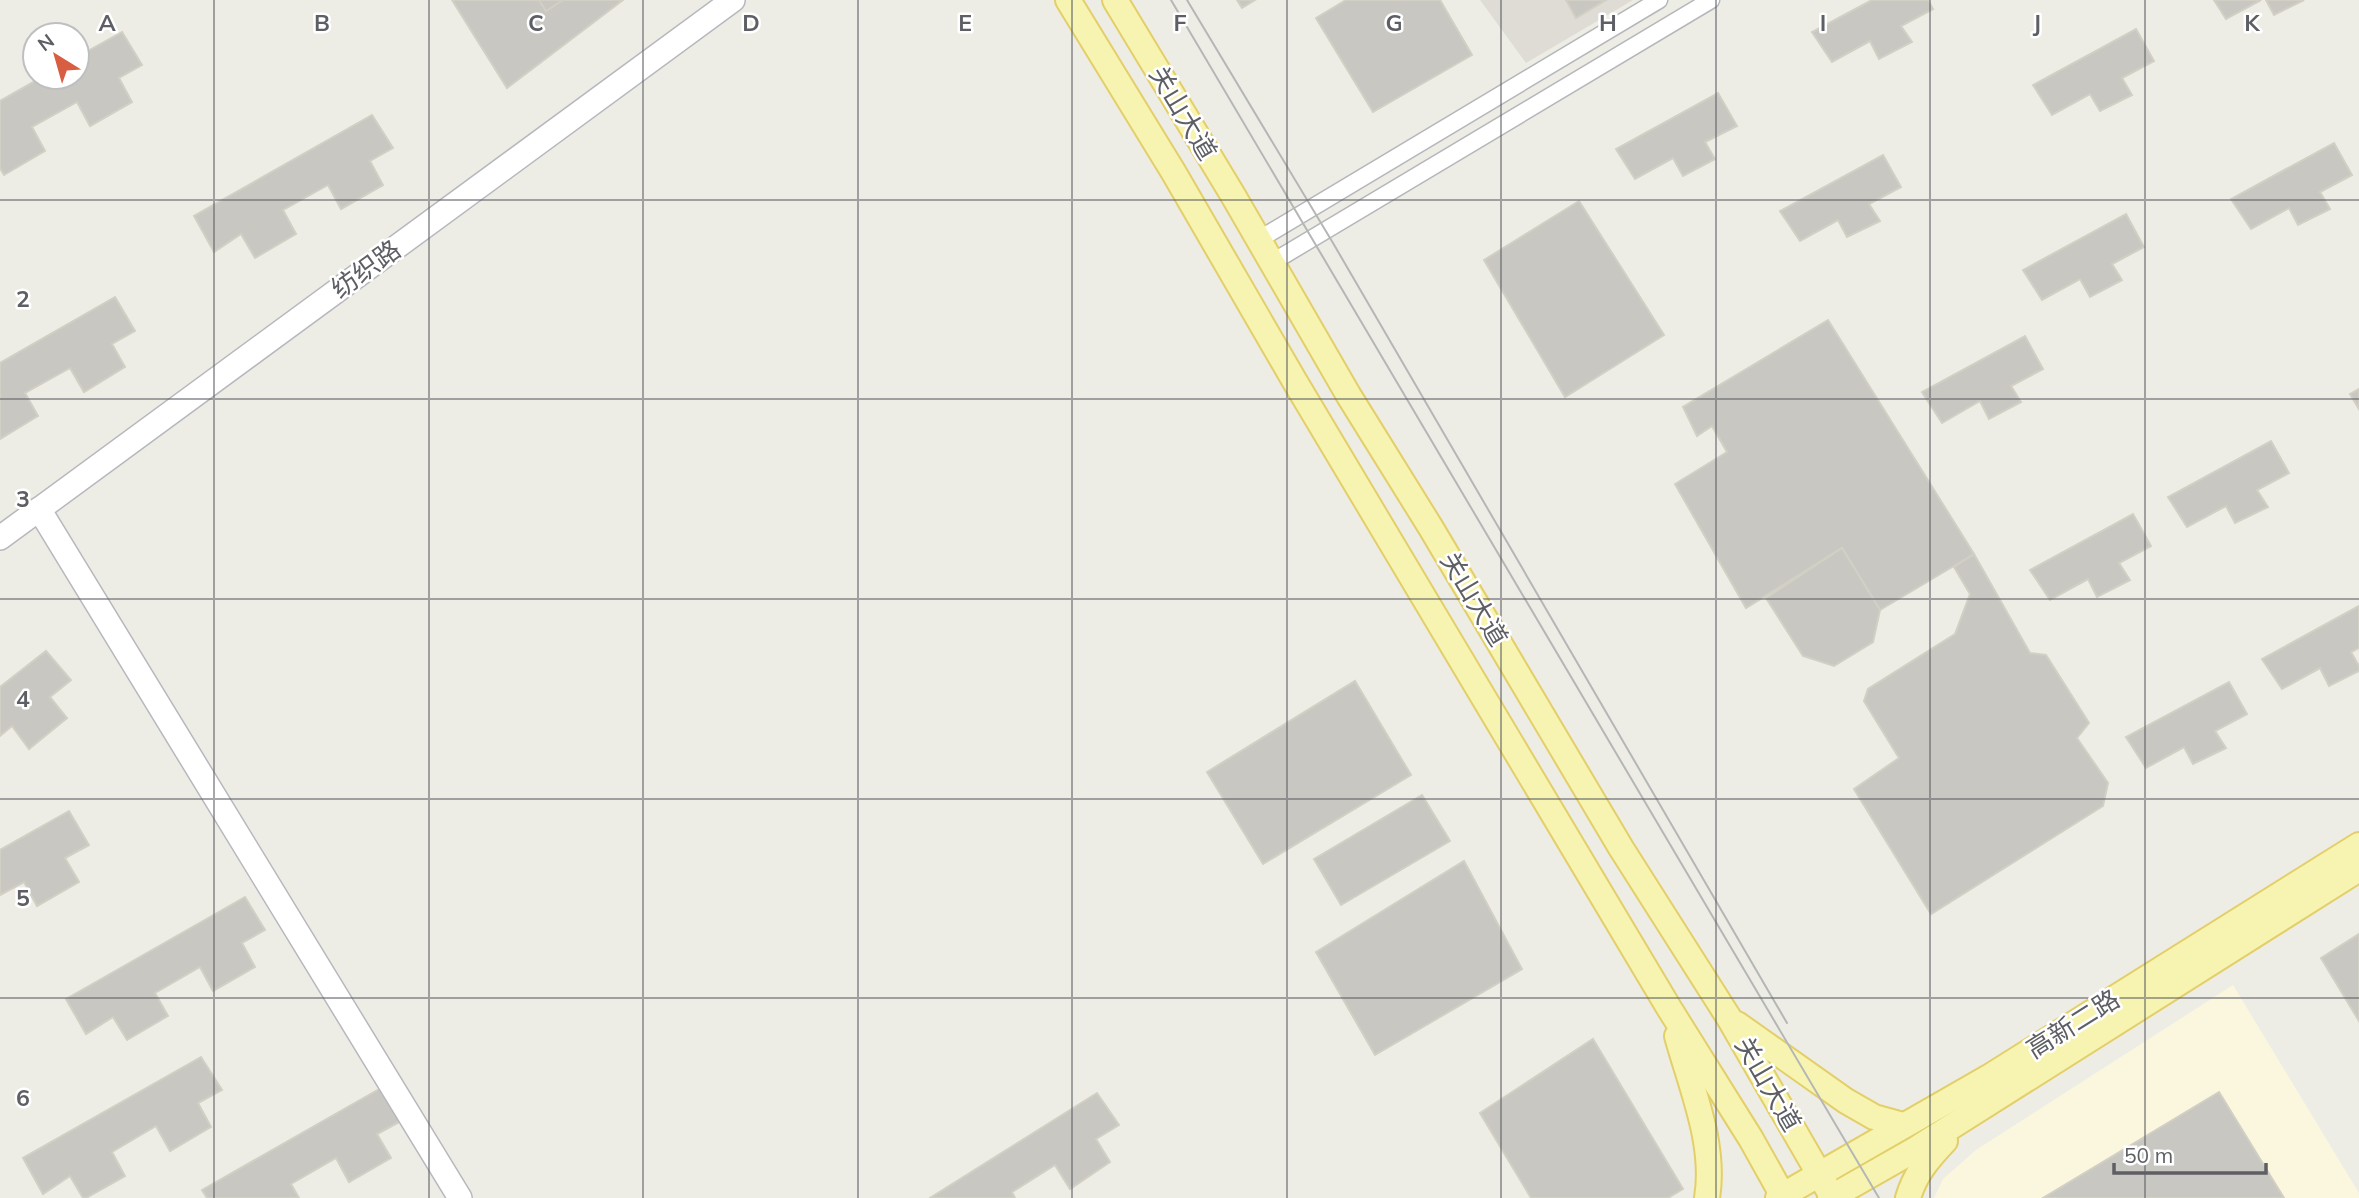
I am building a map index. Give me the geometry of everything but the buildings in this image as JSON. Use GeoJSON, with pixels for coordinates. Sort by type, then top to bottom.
{"type":"FeatureCollection","features":[{"type":"Feature","properties":{"kind":"main road","name":"纺织路"},"geometry":{"type":"LineString","coordinates":[[0,538],[733,0]]}},
{"type":"Feature","properties":{"kind":"main road","name":"关山大道"},"geometry":{"type":"LineString","coordinates":[[1068,0],[1174,173],[1294,380],[1669,1008],[1751,1139],[1781,1197]]}},
{"type":"Feature","properties":{"kind":"main road","name":"关山大道"},"geometry":{"type":"LineString","coordinates":[[1115,0],[1621,848],[1729,1018],[1832,1198]]}},
{"type":"Feature","properties":{"kind":"main road"},"geometry":{"type":"LineString","coordinates":[[39,509],[460,1198]]}},
{"type":"Feature","properties":{"kind":"main road","name":"高新二路"},"geometry":{"type":"LineString","coordinates":[[1781,1197],[1989,1077],[2359,845]]}},
{"type":"Feature","properties":{"kind":"main road","name":"高新二路"},"geometry":{"type":"LineString","coordinates":[[1832,1198],[1916,1149],[2359,869]]}},
{"type":"Feature","properties":{"kind":"main road"},"geometry":{"type":"LineString","coordinates":[[1669,1008],[1707,1143],[1710,1181],[1707,1198]]}},
{"type":"Feature","properties":{"kind":"main road"},"geometry":{"type":"LineString","coordinates":[[1729,1018],[1846,1101],[1874,1117],[1903,1125]]}},
{"type":"Feature","properties":{"kind":"main road"},"geometry":{"type":"LineString","coordinates":[[1908,1198],[1923,1164],[1971,1112]]}},
{"type":"Feature","properties":{"kind":"street"},"geometry":{"type":"LineString","coordinates":[[1258,240],[1659,0]]}},
{"type":"Feature","properties":{"kind":"street"},"geometry":{"type":"LineString","coordinates":[[1271,263],[1711,0]]}},
{"type":"Feature","properties":{"kind":"shaded area"},"geometry":{"type":"Polygon","coordinates":[[[1480,0],[1633,0],[1526,63],[1480,0]]]}},
{"type":"Feature","properties":{"kind":"shaded area"},"geometry":{"type":"Polygon","coordinates":[[[2233,985],[2359,1193],[2359,1198],[1934,1198],[1943,1179],[1976,1150],[2233,985]]]}},
{"type":"Feature","properties":{"kind":"tram line"},"geometry":{"type":"LineString","coordinates":[[1171,0],[1879,1198]]}},
{"type":"Feature","properties":{"kind":"tram line"},"geometry":{"type":"LineString","coordinates":[[1187,0],[1333,243],[1787,1023]]}}]}
